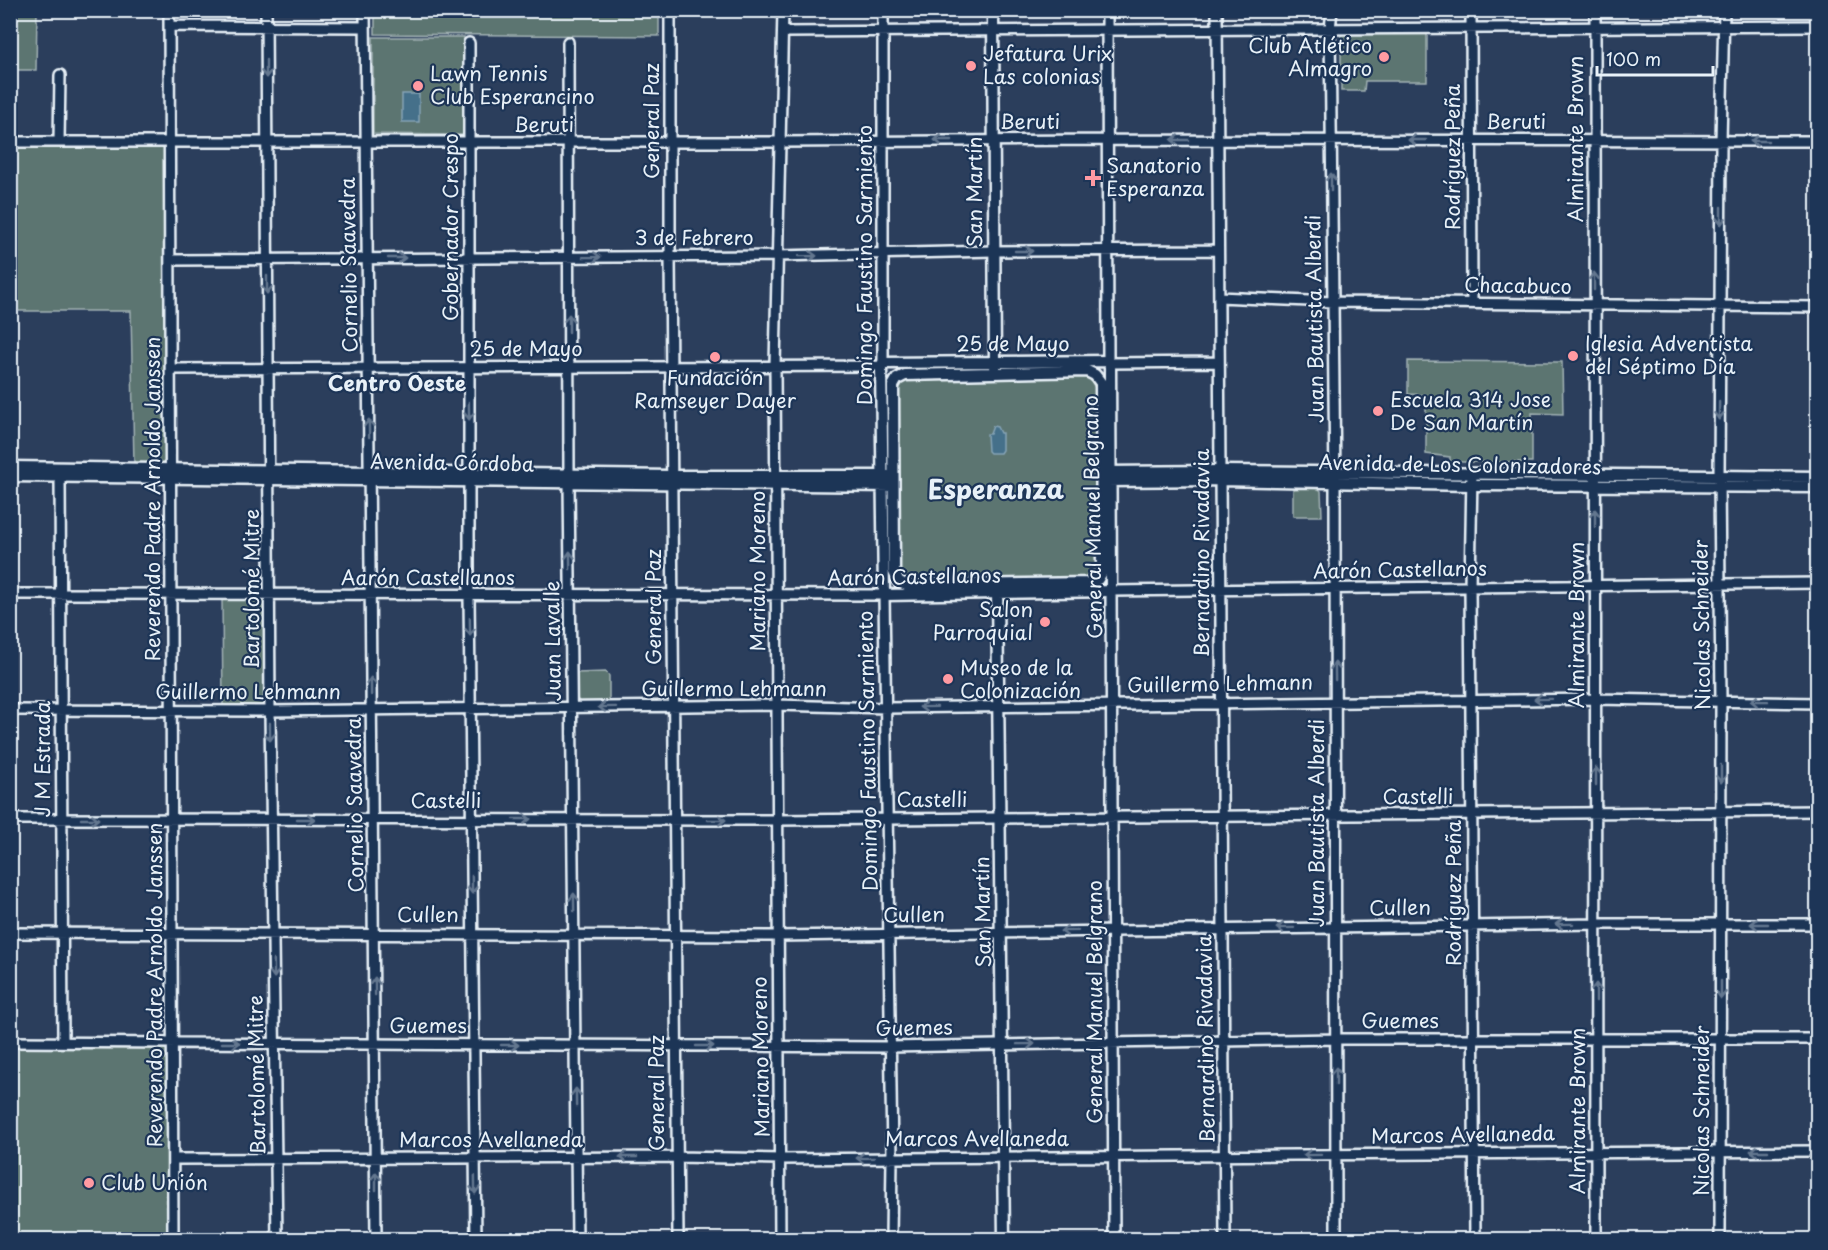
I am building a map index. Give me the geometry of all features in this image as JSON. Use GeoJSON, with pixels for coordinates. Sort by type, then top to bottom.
{"type":"FeatureCollection","features":[{"type":"Feature","properties":{"kind":"main road","name":"San Martín"},"geometry":{"type":"LineString","coordinates":[[993,10],[995,368]]}},
{"type":"Feature","properties":{"kind":"main road","name":"25 de Mayo"},"geometry":{"type":"LineString","coordinates":[[905,375],[1109,362]]}},
{"type":"Feature","properties":{"kind":"main road","name":"General Manuel Belgrano"},"geometry":{"type":"LineString","coordinates":[[1090,584],[1098,579],[1102,572],[1107,477],[1109,362]]}},
{"type":"Feature","properties":{"kind":"main road","name":"25 de Mayo"},"geometry":{"type":"LineString","coordinates":[[882,365],[1087,371],[1099,379]]}},
{"type":"Feature","properties":{"kind":"main road","name":"Domingo Faustino Sarmiento"},"geometry":{"type":"LineString","coordinates":[[882,365],[894,572]]}},
{"type":"Feature","properties":{"kind":"main road","name":"Domingo Faustino Sarmiento"},"geometry":{"type":"LineString","coordinates":[[884,595],[892,386],[897,379],[905,375]]}},
{"type":"Feature","properties":{"kind":"main road","name":"General Manuel Belgrano"},"geometry":{"type":"LineString","coordinates":[[1099,379],[1107,477],[1112,591]]}},
{"type":"Feature","properties":{"kind":"main road","name":"Avenida Córdoba"},"geometry":{"type":"LineString","coordinates":[[10,467],[171,474]]}},
{"type":"Feature","properties":{"kind":"main road","name":"Avenida Córdoba"},"geometry":{"type":"LineString","coordinates":[[10,476],[269,474],[888,481]]}},
{"type":"Feature","properties":{"kind":"main road","name":"Avenida de Los Colonizadores"},"geometry":{"type":"LineString","coordinates":[[1107,477],[1220,475],[1719,481],[1818,486]]}},
{"type":"Feature","properties":{"kind":"main road","name":"Avenida de Los Colonizadores"},"geometry":{"type":"LineString","coordinates":[[1719,481],[1818,477]]}},
{"type":"Feature","properties":{"kind":"main road","name":"Aarón Castellanos"},"geometry":{"type":"LineString","coordinates":[[894,572],[899,582],[909,586],[997,590],[1112,591]]}},
{"type":"Feature","properties":{"kind":"main road","name":"Aarón Castellanos"},"geometry":{"type":"LineString","coordinates":[[884,595],[1090,584]]}},
{"type":"Feature","properties":{"kind":"main road","name":"San Martín"},"geometry":{"type":"LineString","coordinates":[[997,590],[1004,1239]]}},
{"type":"Feature","properties":{"kind":"street","name":"Reverendo Padre Arnoldo Janssen"},"geometry":{"type":"LineString","coordinates":[[169,10],[173,1239]]}},
{"type":"Feature","properties":{"kind":"street","name":"Bartolomé Mitre"},"geometry":{"type":"LineString","coordinates":[[266,10],[270,711],[277,1239]]}},
{"type":"Feature","properties":{"kind":"street","name":"Cornelio Saavedra"},"geometry":{"type":"LineString","coordinates":[[364,10],[376,1239]]}},
{"type":"Feature","properties":{"kind":"street","name":"General Paz"},"geometry":{"type":"LineString","coordinates":[[670,10],[670,366],[678,1239]]}},
{"type":"Feature","properties":{"kind":"street","name":"Mariano Moreno"},"geometry":{"type":"LineString","coordinates":[[780,1239],[775,365],[783,10]]}},
{"type":"Feature","properties":{"kind":"street","name":"Domingo Faustino Sarmiento"},"geometry":{"type":"LineString","coordinates":[[882,365],[883,10]]}},
{"type":"Feature","properties":{"kind":"street","name":"General Manuel Belgrano"},"geometry":{"type":"LineString","coordinates":[[1107,10],[1109,362]]}},
{"type":"Feature","properties":{"kind":"street","name":"Bernardino Rivadavia"},"geometry":{"type":"LineString","coordinates":[[1217,10],[1225,1239]]}},
{"type":"Feature","properties":{"kind":"street","name":"Juan Bautista Alberdi"},"geometry":{"type":"LineString","coordinates":[[1332,10],[1330,29],[1335,478],[1336,1239]]}},
{"type":"Feature","properties":{"kind":"street","name":"Rodríguez Peña"},"geometry":{"type":"LineString","coordinates":[[1471,10],[1472,303]]}},
{"type":"Feature","properties":{"kind":"street","name":"Almirante Brown"},"geometry":{"type":"LineString","coordinates":[[1594,10],[1596,1239]]}},
{"type":"Feature","properties":{"kind":"street","name":"Nicolas Schneider"},"geometry":{"type":"LineString","coordinates":[[1720,1239],[1719,481],[1724,10]]}},
{"type":"Feature","properties":{"kind":"street"},"geometry":{"type":"LineString","coordinates":[[169,26],[365,27]]}},
{"type":"Feature","properties":{"kind":"street"},"geometry":{"type":"LineString","coordinates":[[783,32],[1818,26]]}},
{"type":"Feature","properties":{"kind":"street","name":"Juan Lavalle"},"geometry":{"type":"LineString","coordinates":[[568,42],[569,478],[577,1239]]}},
{"type":"Feature","properties":{"kind":"street","name":"Gobernador Crespo"},"geometry":{"type":"LineString","coordinates":[[469,43],[469,596],[476,1239]]}},
{"type":"Feature","properties":{"kind":"street"},"geometry":{"type":"LineString","coordinates":[[59,142],[60,75]]}},
{"type":"Feature","properties":{"kind":"street","name":"Beruti"},"geometry":{"type":"LineString","coordinates":[[10,142],[1818,141]]}},
{"type":"Feature","properties":{"kind":"street","name":"3 de Febrero"},"geometry":{"type":"LineString","coordinates":[[170,260],[1218,250]]}},
{"type":"Feature","properties":{"kind":"street","name":"Chacabuco"},"geometry":{"type":"LineString","coordinates":[[1218,297],[1332,302],[1818,307]]}},
{"type":"Feature","properties":{"kind":"street","name":"25 de Mayo"},"geometry":{"type":"LineString","coordinates":[[1109,362],[1219,362]]}},
{"type":"Feature","properties":{"kind":"street","name":"25 de Mayo"},"geometry":{"type":"LineString","coordinates":[[171,369],[882,365]]}},
{"type":"Feature","properties":{"kind":"street","name":"J M Estrada"},"geometry":{"type":"LineString","coordinates":[[60,477],[63,1042]]}},
{"type":"Feature","properties":{"kind":"street","name":"Rodríguez Peña"},"geometry":{"type":"LineString","coordinates":[[1471,479],[1475,1239]]}},
{"type":"Feature","properties":{"kind":"street","name":"Aarón Castellanos"},"geometry":{"type":"LineString","coordinates":[[1112,591],[1818,583]]}},
{"type":"Feature","properties":{"kind":"street","name":"General Manuel Belgrano"},"geometry":{"type":"LineString","coordinates":[[1112,591],[1114,1239]]}},
{"type":"Feature","properties":{"kind":"street","name":"Aarón Castellanos"},"geometry":{"type":"LineString","coordinates":[[10,594],[776,597],[884,595]]}},
{"type":"Feature","properties":{"kind":"street","name":"Domingo Faustino Sarmiento"},"geometry":{"type":"LineString","coordinates":[[884,595],[892,1157],[891,1239]]}},
{"type":"Feature","properties":{"kind":"street","name":"Guillermo Lehmann"},"geometry":{"type":"LineString","coordinates":[[10,710],[270,711],[776,705],[886,708],[1596,699],[1818,702]]}},
{"type":"Feature","properties":{"kind":"street","name":"Castelli"},"geometry":{"type":"LineString","coordinates":[[10,819],[777,820],[1818,812]]}},
{"type":"Feature","properties":{"kind":"street","name":"Cullen"},"geometry":{"type":"LineString","coordinates":[[10,933],[778,936],[1472,925],[1818,924]]}},
{"type":"Feature","properties":{"kind":"street","name":"Guemes"},"geometry":{"type":"LineString","coordinates":[[10,1042],[889,1047],[1336,1039],[1818,1040]]}},
{"type":"Feature","properties":{"kind":"street","name":"Marcos Avellaneda"},"geometry":{"type":"LineString","coordinates":[[173,1159],[676,1157],[780,1159],[1818,1151]]}},
{"type":"Feature","properties":{"kind":"green space"},"geometry":{"type":"Polygon","coordinates":[[[10,11],[37,11],[36,70],[11,70],[10,11]]]}},
{"type":"Feature","properties":{"kind":"green space"},"geometry":{"type":"Polygon","coordinates":[[[375,11],[659,11],[659,36],[375,34],[375,11]]]}},
{"type":"Feature","properties":{"kind":"green space","name":"Club Atlético Almagro"},"geometry":{"type":"Polygon","coordinates":[[[1341,32],[1427,32],[1427,81],[1365,81],[1364,91],[1341,91],[1341,32]]]}},
{"type":"Feature","properties":{"kind":"green space","name":"Lawn Tennis Club Esperancino"},"geometry":{"type":"Polygon","coordinates":[[[373,37],[464,37],[463,135],[373,134],[373,37]]]}},
{"type":"Feature","properties":{"kind":"green space"},"geometry":{"type":"Polygon","coordinates":[[[11,142],[170,142],[171,464],[134,464],[131,311],[11,311],[11,142]]]}},
{"type":"Feature","properties":{"kind":"green space"},"geometry":{"type":"Polygon","coordinates":[[[1408,361],[1562,362],[1563,414],[1532,413],[1532,462],[1450,462],[1450,457],[1426,454],[1426,395],[1408,394],[1408,361]]]}},
{"type":"Feature","properties":{"kind":"green space"},"geometry":{"type":"Polygon","coordinates":[[[1080,376],[1090,379],[1095,388],[1096,563],[1091,574],[1079,578],[909,580],[900,576],[898,572],[896,389],[903,380],[1080,376]]]}},
{"type":"Feature","properties":{"kind":"green space"},"geometry":{"type":"Polygon","coordinates":[[[1318,488],[1321,491],[1322,516],[1293,516],[1293,489],[1318,488]]]}},
{"type":"Feature","properties":{"kind":"green space"},"geometry":{"type":"Polygon","coordinates":[[[222,597],[268,597],[269,710],[223,710],[222,597]]]}},
{"type":"Feature","properties":{"kind":"green space"},"geometry":{"type":"Polygon","coordinates":[[[606,672],[609,676],[609,704],[582,704],[577,699],[577,673],[606,672]]]}},
{"type":"Feature","properties":{"kind":"green space","name":"Club Unión"},"geometry":{"type":"Polygon","coordinates":[[[11,1046],[167,1046],[167,1239],[11,1240],[11,1046]]]}},
{"type":"Feature","properties":{"kind":"water"},"geometry":{"type":"Polygon","coordinates":[[[402,94],[419,94],[419,122],[402,122],[402,94]]]}},
{"type":"Feature","properties":{"kind":"water"},"geometry":{"type":"Polygon","coordinates":[[[993,426],[1002,433],[1000,453],[988,451],[987,434],[990,434],[993,426]]]}},
{"type":"Feature","properties":{"kind":"place","name":"Club Atlético Almagro"},"geometry":{"type":"Point","coordinates":[1384,57]}},
{"type":"Feature","properties":{"kind":"place","name":"Jefatura Urix Las colonias"},"geometry":{"type":"Point","coordinates":[971,66]}},
{"type":"Feature","properties":{"kind":"place","name":"Lawn Tennis Club Esperancino"},"geometry":{"type":"Point","coordinates":[418,86]}},
{"type":"Feature","properties":{"kind":"place","name":"Sanatorio Esperanza"},"geometry":{"type":"Point","coordinates":[1093,178]}},
{"type":"Feature","properties":{"kind":"place","name":"Iglesia Adventista del Séptimo Día"},"geometry":{"type":"Point","coordinates":[1573,356]}},
{"type":"Feature","properties":{"kind":"place","name":"Fundación Ramseyer Dayer"},"geometry":{"type":"Point","coordinates":[715,357]}},
{"type":"Feature","properties":{"kind":"place","name":"Escuela 314 Jose De San Martín"},"geometry":{"type":"Point","coordinates":[1378,411]}},
{"type":"Feature","properties":{"kind":"place","name":"Salon Parroquial"},"geometry":{"type":"Point","coordinates":[1045,622]}},
{"type":"Feature","properties":{"kind":"place","name":"Museo de la Colonización"},"geometry":{"type":"Point","coordinates":[948,679]}},
{"type":"Feature","properties":{"kind":"place","name":"Club Unión"},"geometry":{"type":"Point","coordinates":[89,1183]}},
{"type":"Feature","properties":{"kind":"district","name":"Centro Oeste"},"geometry":{"type":"Point","coordinates":[397,384]}},
{"type":"Feature","properties":{"kind":"district","name":"Esperanza"},"geometry":{"type":"Point","coordinates":[996,490]}}]}
